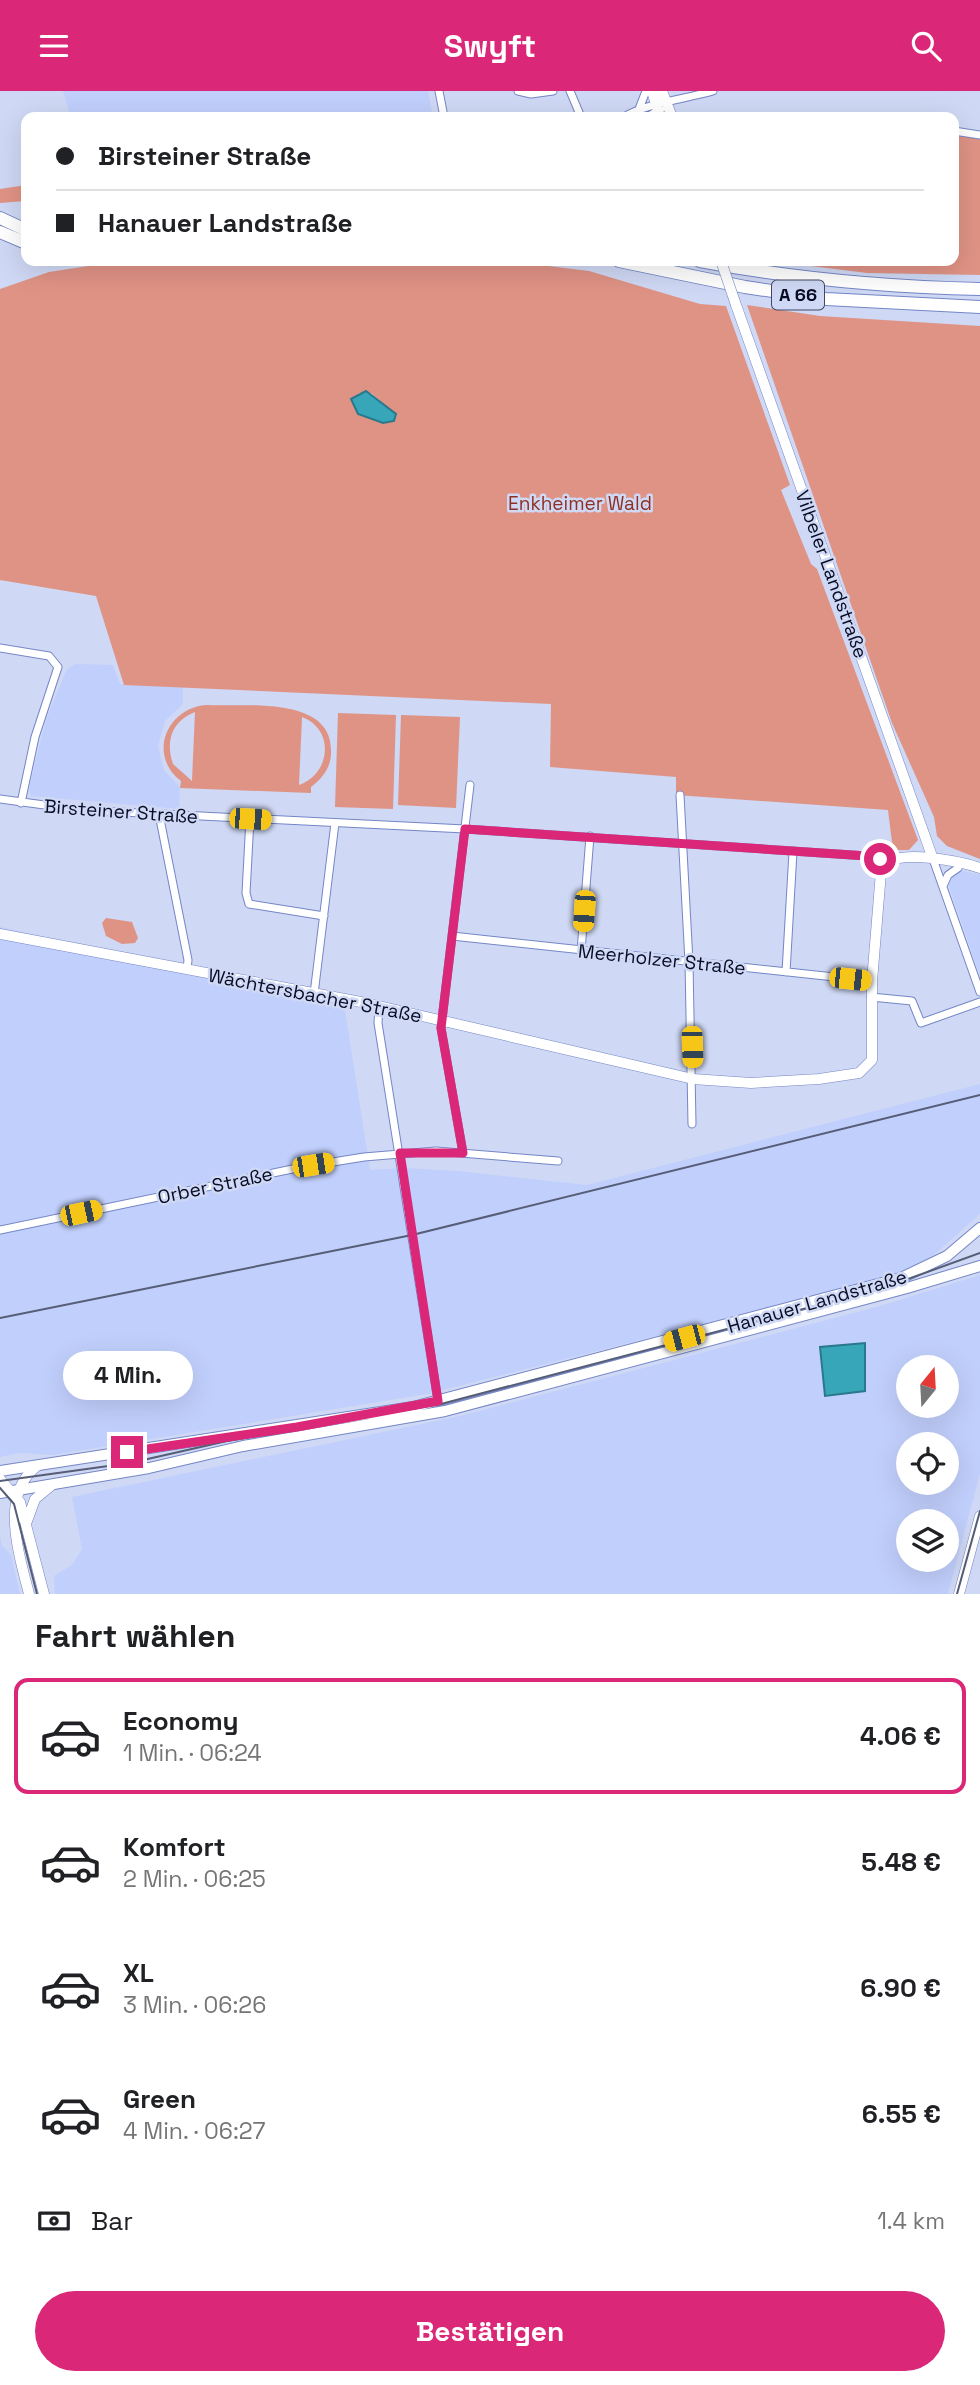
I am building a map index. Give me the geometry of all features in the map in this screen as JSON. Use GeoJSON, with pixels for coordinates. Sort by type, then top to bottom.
{"type":"FeatureCollection","features":[{"type":"Feature","properties":{"kind":"highway"},"geometry":{"type":"LineString","coordinates":[[0,218],[21,228]]}},
{"type":"Feature","properties":{"kind":"highway"},"geometry":{"type":"LineString","coordinates":[[0,232],[21,241]]}},
{"type":"Feature","properties":{"kind":"highway","name":"A 66"},"geometry":{"type":"LineString","coordinates":[[643,266],[745,287],[826,299],[980,307]]}},
{"type":"Feature","properties":{"kind":"highway","name":"A 66"},"geometry":{"type":"LineString","coordinates":[[726,266],[783,277],[832,282],[980,289]]}},
{"type":"Feature","properties":{"kind":"main road","name":"Hanauer Landstraße"},"geometry":{"type":"LineString","coordinates":[[0,1471],[297,1427],[438,1401],[918,1273],[963,1245],[980,1228]]}},
{"type":"Feature","properties":{"kind":"main road"},"geometry":{"type":"LineString","coordinates":[[963,1245],[956,1265],[961,1270],[975,1267]]}},
{"type":"Feature","properties":{"kind":"main road","name":"Hanauer Landstraße"},"geometry":{"type":"LineString","coordinates":[[0,1493],[454,1409],[975,1267]]}},
{"type":"Feature","properties":{"kind":"street"},"geometry":{"type":"LineString","coordinates":[[439,91],[443,112]]}},
{"type":"Feature","properties":{"kind":"street"},"geometry":{"type":"LineString","coordinates":[[518,91],[531,94],[553,91]]}},
{"type":"Feature","properties":{"kind":"street"},"geometry":{"type":"LineString","coordinates":[[570,91],[579,112]]}},
{"type":"Feature","properties":{"kind":"street"},"geometry":{"type":"LineString","coordinates":[[639,109],[646,91]]}},
{"type":"Feature","properties":{"kind":"street"},"geometry":{"type":"LineString","coordinates":[[652,91],[660,109]]}},
{"type":"Feature","properties":{"kind":"street"},"geometry":{"type":"LineString","coordinates":[[660,109],[662,91]]}},
{"type":"Feature","properties":{"kind":"street"},"geometry":{"type":"LineString","coordinates":[[633,112],[639,109],[660,109],[713,91]]}},
{"type":"Feature","properties":{"kind":"street"},"geometry":{"type":"LineString","coordinates":[[959,132],[980,135]]}},
{"type":"Feature","properties":{"kind":"street","name":"Vilbeler Landstraße"},"geometry":{"type":"LineString","coordinates":[[723,266],[980,992]]}},
{"type":"Feature","properties":{"kind":"street"},"geometry":{"type":"LineString","coordinates":[[0,648],[49,656],[58,667],[35,737],[22,803]]}},
{"type":"Feature","properties":{"kind":"street"},"geometry":{"type":"LineString","coordinates":[[463,1153],[442,1021],[470,785]]}},
{"type":"Feature","properties":{"kind":"street"},"geometry":{"type":"LineString","coordinates":[[680,795],[689,963],[692,1124]]}},
{"type":"Feature","properties":{"kind":"street","name":"Birsteiner Straße"},"geometry":{"type":"LineString","coordinates":[[0,799],[81,810],[590,836],[871,856],[885,863],[890,859],[933,859],[955,864]]}},
{"type":"Feature","properties":{"kind":"street"},"geometry":{"type":"LineString","coordinates":[[159,814],[188,960],[187,969]]}},
{"type":"Feature","properties":{"kind":"street"},"geometry":{"type":"LineString","coordinates":[[250,819],[246,893],[249,904],[324,916]]}},
{"type":"Feature","properties":{"kind":"street"},"geometry":{"type":"LineString","coordinates":[[314,994],[335,823]]}},
{"type":"Feature","properties":{"kind":"street"},"geometry":{"type":"LineString","coordinates":[[911,859],[925,835],[937,850],[955,864],[980,870]]}},
{"type":"Feature","properties":{"kind":"street"},"geometry":{"type":"LineString","coordinates":[[581,951],[590,836]]}},
{"type":"Feature","properties":{"kind":"street"},"geometry":{"type":"LineString","coordinates":[[786,972],[793,852]]}},
{"type":"Feature","properties":{"kind":"street"},"geometry":{"type":"LineString","coordinates":[[885,863],[881,872],[871,997],[912,1001],[921,1023],[980,1002]]}},
{"type":"Feature","properties":{"kind":"street"},"geometry":{"type":"LineString","coordinates":[[943,886],[955,864]]}},
{"type":"Feature","properties":{"kind":"street","name":"Wächtersbacher Straße"},"geometry":{"type":"LineString","coordinates":[[0,934],[379,1006],[693,1079],[751,1083],[819,1079],[859,1073],[872,1060],[871,997]]}},
{"type":"Feature","properties":{"kind":"street","name":"Meerholzer Straße"},"geometry":{"type":"LineString","coordinates":[[452,936],[872,981]]}},
{"type":"Feature","properties":{"kind":"street"},"geometry":{"type":"LineString","coordinates":[[379,1006],[379,1023],[438,1401],[454,1409]]}},
{"type":"Feature","properties":{"kind":"street","name":"Orber Straße"},"geometry":{"type":"LineString","coordinates":[[0,1230],[302,1167],[400,1153],[463,1153],[471,1157],[558,1161]]}},
{"type":"Feature","properties":{"kind":"street"},"geometry":{"type":"LineString","coordinates":[[29,1594],[9,1504],[20,1478],[41,1464]]}},
{"type":"Feature","properties":{"kind":"street"},"geometry":{"type":"LineString","coordinates":[[0,1479],[13,1490],[20,1502],[44,1594]]}},
{"type":"Feature","properties":{"kind":"street"},"geometry":{"type":"LineString","coordinates":[[27,1525],[32,1504],[52,1485]]}},
{"type":"Feature","properties":{"kind":"street"},"geometry":{"type":"LineString","coordinates":[[4,1513],[11,1522]]}},
{"type":"Feature","properties":{"kind":"street"},"geometry":{"type":"LineString","coordinates":[[958,1594],[980,1516]]}},
{"type":"Feature","properties":{"kind":"shaded area"},"geometry":{"type":"Polygon","coordinates":[[[63,91],[428,91],[432,112],[69,112],[63,91]]]}},
{"type":"Feature","properties":{"kind":"shaded area"},"geometry":{"type":"Polygon","coordinates":[[[366,391],[396,414],[394,421],[383,423],[358,414],[351,399],[366,391]]]}},
{"type":"Feature","properties":{"kind":"shaded area"},"geometry":{"type":"Polygon","coordinates":[[[75,664],[113,665],[120,684],[183,687],[183,704],[165,721],[158,746],[164,770],[180,787],[179,809],[31,796],[29,790],[47,717],[67,669],[75,664]]]}},
{"type":"Feature","properties":{"kind":"shaded area"},"geometry":{"type":"Polygon","coordinates":[[[964,871],[980,875],[980,976],[949,887],[951,877],[964,871]]]}},
{"type":"Feature","properties":{"kind":"shaded area"},"geometry":{"type":"Polygon","coordinates":[[[0,927],[344,1004],[370,1170],[405,1168],[458,1171],[587,1185],[980,1084],[980,1214],[927,1261],[897,1275],[427,1394],[53,1455],[19,1453],[0,1457],[0,927]]]}},
{"type":"Feature","properties":{"kind":"shaded area"},"geometry":{"type":"Polygon","coordinates":[[[980,1275],[980,1473],[959,1552],[959,1509],[896,1509],[896,1572],[954,1572],[948,1594],[55,1594],[54,1576],[72,1565],[82,1549],[72,1497],[460,1416],[880,1306],[980,1275]]]}},
{"type":"Feature","properties":{"kind":"shaded area"},"geometry":{"type":"Polygon","coordinates":[[[865,1343],[865,1391],[825,1396],[820,1347],[865,1343]]]}},
{"type":"Feature","properties":{"kind":"shaded area"},"geometry":{"type":"Polygon","coordinates":[[[0,1536],[2,1545],[11,1555],[20,1594],[0,1594],[0,1536]]]}},
{"type":"Feature","properties":{"kind":"green space"},"geometry":{"type":"Polygon","coordinates":[[[959,135],[980,139],[980,275],[867,273],[811,266],[959,266],[959,135]]]}},
{"type":"Feature","properties":{"kind":"green space"},"geometry":{"type":"Polygon","coordinates":[[[21,186],[21,201],[0,203],[0,189],[21,186]]]}},
{"type":"Feature","properties":{"kind":"green space","name":"Enkheimer Wald"},"geometry":{"type":"Polygon","coordinates":[[[88,266],[548,266],[589,271],[700,304],[726,306],[790,485],[781,490],[811,564],[817,569],[918,840],[909,850],[893,850],[888,810],[676,795],[676,777],[550,767],[551,704],[124,685],[96,596],[0,580],[0,289],[49,272],[88,266]],[[359,393],[363,416],[383,423],[392,411],[371,393],[359,393]]]}},
{"type":"Feature","properties":{"kind":"green space"},"geometry":{"type":"Polygon","coordinates":[[[747,305],[820,316],[980,326],[980,859],[947,846],[937,836],[934,817],[892,723],[747,305]]]}},
{"type":"Feature","properties":{"kind":"green space"},"geometry":{"type":"Polygon","coordinates":[[[206,705],[262,706],[301,712],[317,720],[327,732],[331,750],[328,766],[323,776],[311,787],[311,793],[180,788],[181,781],[165,759],[164,746],[166,734],[172,724],[181,714],[206,705]],[[195,712],[176,726],[170,740],[173,764],[192,781],[192,780],[195,712]],[[302,717],[299,785],[318,771],[325,751],[320,731],[302,717]]]}},
{"type":"Feature","properties":{"kind":"green space"},"geometry":{"type":"Polygon","coordinates":[[[338,713],[396,715],[393,809],[335,807],[338,713]]]}},
{"type":"Feature","properties":{"kind":"green space"},"geometry":{"type":"Polygon","coordinates":[[[401,715],[460,717],[456,808],[398,805],[401,715]]]}},
{"type":"Feature","properties":{"kind":"green space"},"geometry":{"type":"Polygon","coordinates":[[[106,918],[132,922],[138,938],[135,943],[122,944],[106,936],[102,923],[106,918]]]}},
{"type":"Feature","properties":{"kind":"tram line"},"geometry":{"type":"LineString","coordinates":[[0,1481],[130,1463],[227,1441],[441,1404],[883,1288],[980,1253]]}},
{"type":"Feature","properties":{"kind":"tram line"},"geometry":{"type":"LineString","coordinates":[[0,1488],[14,1504],[37,1594]]}},
{"type":"Feature","properties":{"kind":"tram line"},"geometry":{"type":"LineString","coordinates":[[957,1594],[980,1511]]}},
{"type":"Feature","properties":{"kind":"railway"},"geometry":{"type":"LineString","coordinates":[[0,1318],[412,1235],[980,1095]]}},
{"type":"Feature","properties":{"kind":"route"},"geometry":{"type":"LineString","coordinates":[[127,1452],[297,1427],[438,1401],[400,1153],[463,1153],[441,1028],[465,829],[871,856],[880,859]]}}]}
